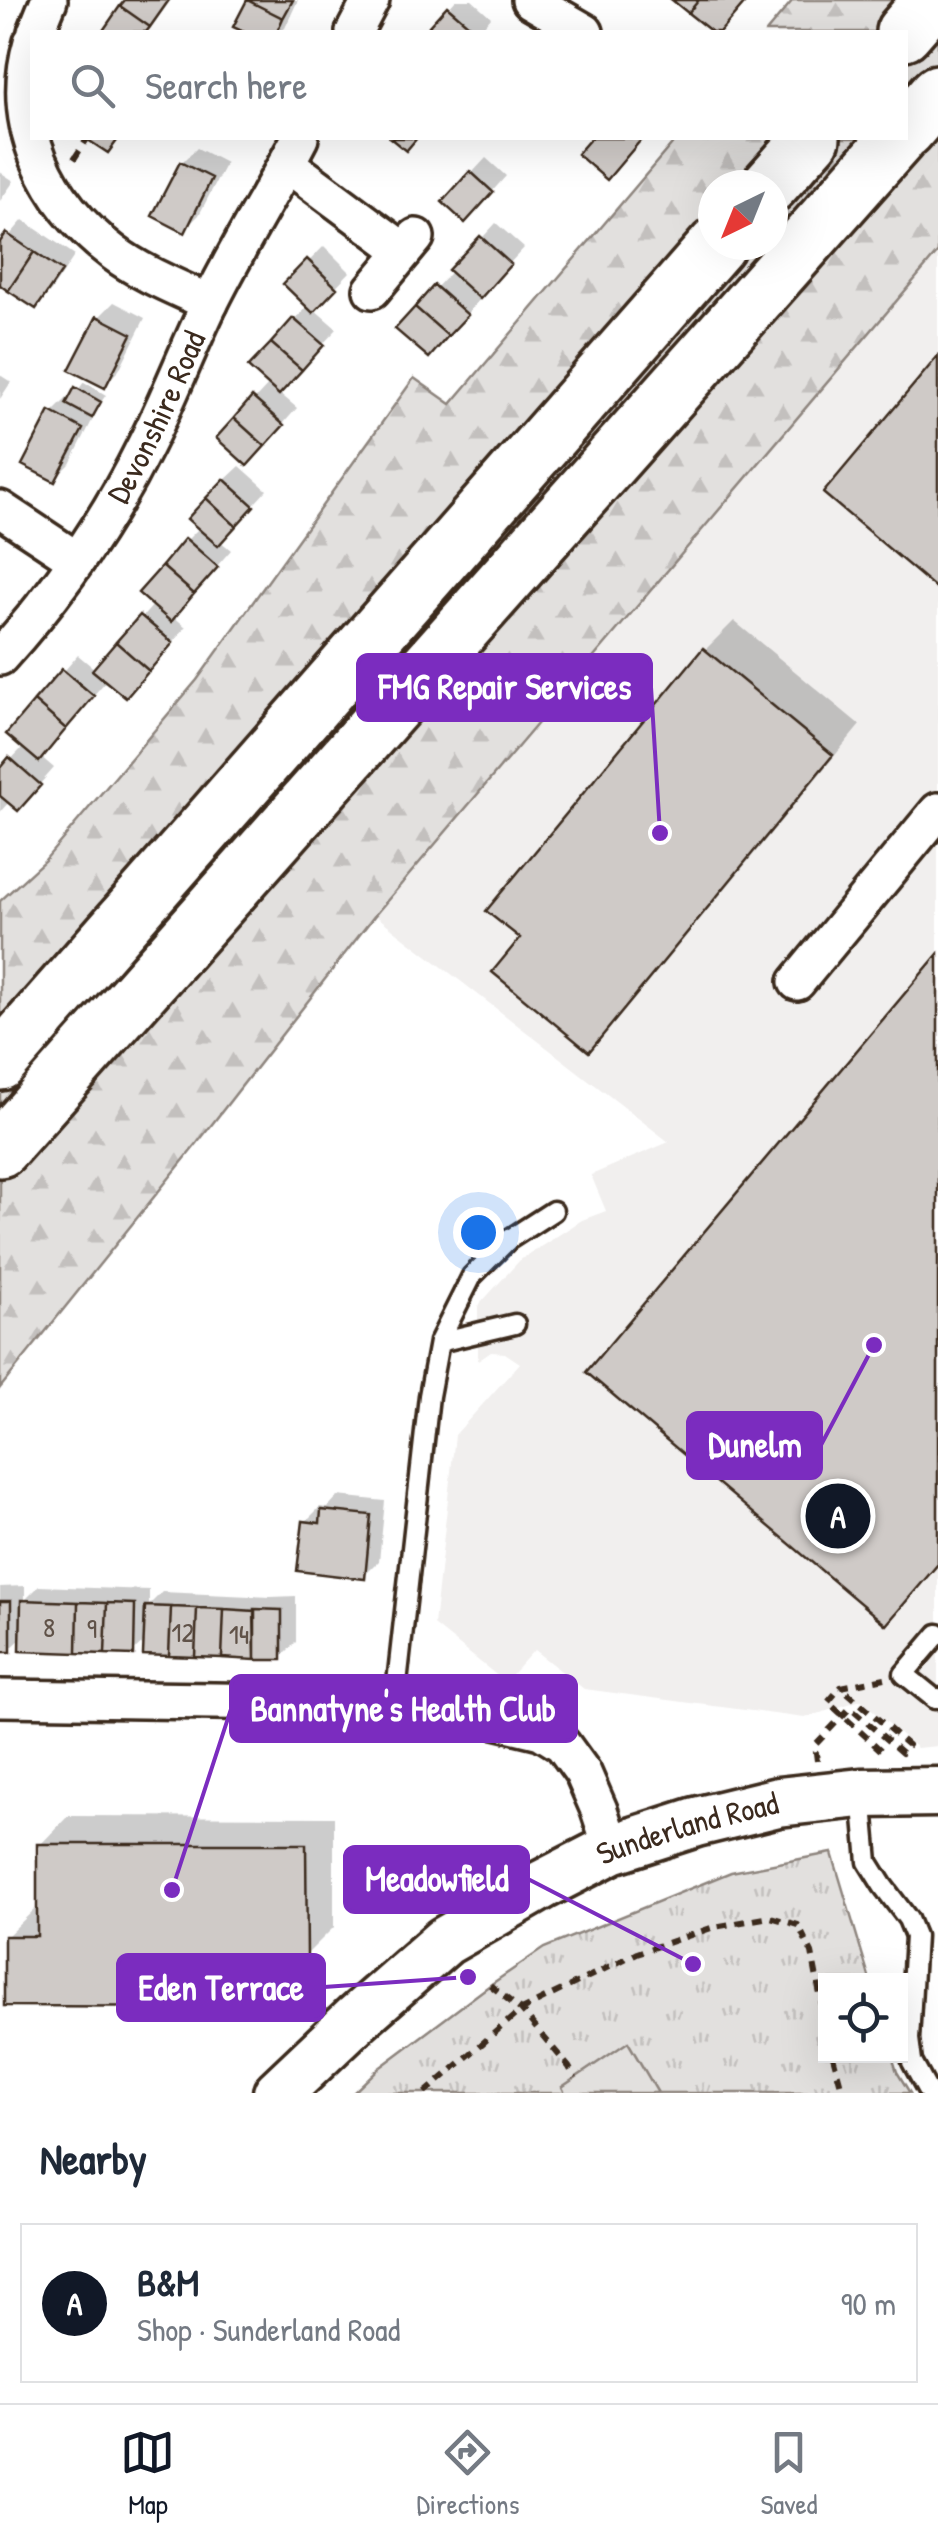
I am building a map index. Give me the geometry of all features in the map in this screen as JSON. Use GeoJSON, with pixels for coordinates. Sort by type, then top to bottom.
{"type":"FeatureCollection","features":[{"type":"Feature","properties":{"kind":"highway"},"geometry":{"type":"LineString","coordinates":[[906,30],[932,0]]}},
{"type":"Feature","properties":{"kind":"highway"},"geometry":{"type":"LineString","coordinates":[[908,128],[938,93]]}},
{"type":"Feature","properties":{"kind":"highway"},"geometry":{"type":"LineString","coordinates":[[783,170],[810,140]]}},
{"type":"Feature","properties":{"kind":"highway"},"geometry":{"type":"LineString","coordinates":[[0,1149],[896,140]]}},
{"type":"Feature","properties":{"kind":"highway"},"geometry":{"type":"LineString","coordinates":[[0,1062],[704,260]]}},
{"type":"Feature","properties":{"kind":"street"},"geometry":{"type":"LineString","coordinates":[[37,30],[49,0]]}},
{"type":"Feature","properties":{"kind":"street"},"geometry":{"type":"LineString","coordinates":[[355,30],[370,0]]}},
{"type":"Feature","properties":{"kind":"street"},"geometry":{"type":"LineString","coordinates":[[530,0],[582,30]]}},
{"type":"Feature","properties":{"kind":"street"},"geometry":{"type":"LineString","coordinates":[[30,59],[25,100],[30,140],[46,178],[77,221],[114,254],[210,303]]}},
{"type":"Feature","properties":{"kind":"street","name":"Devonshire Road"},"geometry":{"type":"LineString","coordinates":[[0,658],[77,560],[145,446],[210,303],[294,151],[410,244],[372,290]]}},
{"type":"Feature","properties":{"kind":"street"},"geometry":{"type":"LineString","coordinates":[[0,509],[77,560]]}},
{"type":"Feature","properties":{"kind":"street"},"geometry":{"type":"LineString","coordinates":[[796,982],[938,811]]}},
{"type":"Feature","properties":{"kind":"street"},"geometry":{"type":"LineString","coordinates":[[0,1698],[289,1702],[491,1719],[541,1731],[562,1744],[583,1773],[612,1849]]}},
{"type":"Feature","properties":{"kind":"street","name":"Sunderland Road"},"geometry":{"type":"LineString","coordinates":[[278,2093],[445,1941],[612,1849],[696,1822],[778,1802],[938,1792]]}},
{"type":"Feature","properties":{"kind":"lane"},"geometry":{"type":"LineString","coordinates":[[394,1710],[429,1396],[439,1342],[472,1276],[508,1240],[553,1211]]}},
{"type":"Feature","properties":{"kind":"lane"},"geometry":{"type":"LineString","coordinates":[[439,1342],[515,1324]]}},
{"type":"Feature","properties":{"kind":"lane"},"geometry":{"type":"LineString","coordinates":[[938,1634],[904,1674],[938,1698]]}},
{"type":"Feature","properties":{"kind":"lane"},"geometry":{"type":"LineString","coordinates":[[842,1795],[868,1862],[908,1918],[915,1936],[908,2038],[912,2062],[929,2093]]}},
{"type":"Feature","properties":{"kind":"path"},"geometry":{"type":"LineString","coordinates":[[843,1716],[828,1702],[841,1687],[904,1674]]}},
{"type":"Feature","properties":{"kind":"path"},"geometry":{"type":"LineString","coordinates":[[841,1687],[908,1745],[902,1753],[850,1708],[815,1746],[842,1795]]}},
{"type":"Feature","properties":{"kind":"path"},"geometry":{"type":"LineString","coordinates":[[425,2093],[522,2010],[638,1953],[714,1927],[770,1917],[798,1925],[812,1953],[818,1984]]}},
{"type":"Feature","properties":{"kind":"path"},"geometry":{"type":"LineString","coordinates":[[490,1985],[522,2010],[575,2078]]}},
{"type":"Feature","properties":{"kind":"path"},"geometry":{"type":"LineString","coordinates":[[835,2063],[843,2093]]}},
{"type":"Feature","properties":{"kind":"shaded area"},"geometry":{"type":"Polygon","coordinates":[[[938,252],[938,1746],[917,1748],[861,1700],[805,1718],[584,1689],[534,1650],[505,1682],[434,1625],[455,1435],[520,1363],[505,1353],[491,1352],[478,1361],[478,1306],[520,1260],[582,1220],[606,1211],[591,1175],[669,1142],[375,915],[938,252]]]}},
{"type":"Feature","properties":{"kind":"green space"},"geometry":{"type":"Polygon","coordinates":[[[793,0],[938,0],[938,252],[375,915],[0,1388],[0,901],[45,860],[197,680],[414,378],[451,404],[675,140],[908,140],[908,30],[768,30],[793,0]]]}},
{"type":"Feature","properties":{"kind":"green space"},"geometry":{"type":"Polygon","coordinates":[[[832,1853],[868,1973],[818,1973],[818,2063],[894,2063],[910,2093],[353,2093],[378,2069],[544,1948],[731,1872],[832,1853]]]}},
{"type":"Feature","properties":{"kind":"green space"},"geometry":{"type":"Polygon","coordinates":[[[628,2042],[658,2093],[565,2093],[562,2087],[628,2042]]]}},
{"type":"Feature","properties":{"kind":"building"},"geometry":{"type":"Polygon","coordinates":[[[125,0],[169,0],[150,27],[120,6],[125,0]]]}},
{"type":"Feature","properties":{"kind":"building"},"geometry":{"type":"Polygon","coordinates":[[[247,0],[283,18],[278,30],[233,27],[247,0]]]}},
{"type":"Feature","properties":{"kind":"building"},"geometry":{"type":"Polygon","coordinates":[[[247,0],[293,0],[283,18],[247,0]]]}},
{"type":"Feature","properties":{"kind":"building"},"geometry":{"type":"Polygon","coordinates":[[[672,0],[699,0],[688,13],[672,0]]]}},
{"type":"Feature","properties":{"kind":"building"},"geometry":{"type":"Polygon","coordinates":[[[699,0],[740,0],[744,4],[722,30],[709,30],[688,13],[699,0]]]}},
{"type":"Feature","properties":{"kind":"building"},"geometry":{"type":"Polygon","coordinates":[[[120,6],[150,27],[148,30],[103,30],[120,6]]]}},
{"type":"Feature","properties":{"kind":"building"},"geometry":{"type":"Polygon","coordinates":[[[447,6],[475,30],[434,30],[429,26],[447,6]]]}},
{"type":"Feature","properties":{"kind":"building"},"geometry":{"type":"Polygon","coordinates":[[[88,140],[118,140],[108,153],[88,140]]]}},
{"type":"Feature","properties":{"kind":"building"},"geometry":{"type":"Polygon","coordinates":[[[392,140],[415,140],[406,151],[392,140]]]}},
{"type":"Feature","properties":{"kind":"building"},"geometry":{"type":"Polygon","coordinates":[[[589,140],[640,141],[607,180],[577,154],[589,140]]]}},
{"type":"Feature","properties":{"kind":"building"},"geometry":{"type":"Polygon","coordinates":[[[180,162],[212,178],[185,233],[152,216],[180,162]]]}},
{"type":"Feature","properties":{"kind":"building"},"geometry":{"type":"Polygon","coordinates":[[[470,171],[493,192],[465,223],[442,202],[470,171]]]}},
{"type":"Feature","properties":{"kind":"building"},"geometry":{"type":"Polygon","coordinates":[[[6,233],[34,252],[8,291],[0,285],[0,242],[6,233]]]}},
{"type":"Feature","properties":{"kind":"building"},"geometry":{"type":"Polygon","coordinates":[[[480,236],[511,264],[480,299],[448,270],[480,236]]]}},
{"type":"Feature","properties":{"kind":"building"},"geometry":{"type":"Polygon","coordinates":[[[34,252],[62,271],[36,309],[8,291],[34,252]]]}},
{"type":"Feature","properties":{"kind":"building"},"geometry":{"type":"Polygon","coordinates":[[[307,259],[337,288],[313,313],[283,284],[307,259]]]}},
{"type":"Feature","properties":{"kind":"building"},"geometry":{"type":"Polygon","coordinates":[[[434,285],[468,315],[448,336],[415,307],[434,285]]]}},
{"type":"Feature","properties":{"kind":"building"},"geometry":{"type":"Polygon","coordinates":[[[415,307],[448,336],[429,358],[395,329],[415,307]]]}},
{"type":"Feature","properties":{"kind":"building"},"geometry":{"type":"Polygon","coordinates":[[[97,316],[132,334],[105,388],[69,370],[97,316]]]}},
{"type":"Feature","properties":{"kind":"building"},"geometry":{"type":"Polygon","coordinates":[[[293,318],[324,345],[302,370],[271,343],[293,318]]]}},
{"type":"Feature","properties":{"kind":"building"},"geometry":{"type":"Polygon","coordinates":[[[271,343],[302,370],[279,395],[248,367],[271,343]]]}},
{"type":"Feature","properties":{"kind":"building"},"geometry":{"type":"Polygon","coordinates":[[[938,356],[938,590],[823,493],[938,356]]]}},
{"type":"Feature","properties":{"kind":"building"},"geometry":{"type":"Polygon","coordinates":[[[75,387],[101,402],[92,418],[66,404],[75,387]]]}},
{"type":"Feature","properties":{"kind":"building"},"geometry":{"type":"Polygon","coordinates":[[[252,397],[284,425],[265,446],[234,418],[252,397]]]}},
{"type":"Feature","properties":{"kind":"building"},"geometry":{"type":"Polygon","coordinates":[[[50,411],[83,429],[55,482],[22,465],[50,411]]]}},
{"type":"Feature","properties":{"kind":"building"},"geometry":{"type":"Polygon","coordinates":[[[234,418],[265,446],[247,466],[216,438],[234,418]]]}},
{"type":"Feature","properties":{"kind":"building"},"geometry":{"type":"Polygon","coordinates":[[[224,479],[254,506],[236,526],[206,498],[224,479]]]}},
{"type":"Feature","properties":{"kind":"building"},"geometry":{"type":"Polygon","coordinates":[[[206,498],[236,526],[218,546],[187,519],[206,498]]]}},
{"type":"Feature","properties":{"kind":"building"},"geometry":{"type":"Polygon","coordinates":[[[185,538],[218,567],[194,594],[162,566],[185,538]]]}},
{"type":"Feature","properties":{"kind":"building"},"geometry":{"type":"Polygon","coordinates":[[[162,566],[194,594],[171,622],[138,593],[162,566]]]}},
{"type":"Feature","properties":{"kind":"building"},"geometry":{"type":"Polygon","coordinates":[[[140,615],[173,643],[149,671],[116,642],[140,615]]]}},
{"type":"Feature","properties":{"kind":"building"},"geometry":{"type":"Polygon","coordinates":[[[116,642],[149,671],[126,698],[92,670],[116,642]]]}},
{"type":"Feature","properties":{"kind":"building"},"geometry":{"type":"Polygon","coordinates":[[[703,648],[833,755],[589,1052],[492,972],[520,938],[486,911],[703,648]]]}},
{"type":"Feature","properties":{"kind":"building"},"geometry":{"type":"Polygon","coordinates":[[[62,669],[94,696],[66,729],[34,701],[62,669]]]}},
{"type":"Feature","properties":{"kind":"building"},"geometry":{"type":"Polygon","coordinates":[[[34,701],[66,729],[39,762],[6,734],[34,701]]]}},
{"type":"Feature","properties":{"kind":"building"},"geometry":{"type":"Polygon","coordinates":[[[9,757],[41,785],[18,811],[0,796],[0,768],[9,757]]]}},
{"type":"Feature","properties":{"kind":"building"},"geometry":{"type":"Polygon","coordinates":[[[938,954],[938,1564],[886,1625],[586,1372],[938,954]]]}},
{"type":"Feature","properties":{"kind":"building"},"geometry":{"type":"Polygon","coordinates":[[[321,1510],[371,1515],[365,1579],[297,1571],[303,1521],[320,1523],[321,1510]]]}},
{"type":"Feature","properties":{"kind":"building"},"geometry":{"type":"Polygon","coordinates":[[[21,1600],[78,1602],[77,1653],[20,1651],[21,1600]]]}},
{"type":"Feature","properties":{"kind":"building"},"geometry":{"type":"Polygon","coordinates":[[[0,1601],[11,1601],[11,1652],[0,1652],[0,1601]]]}},
{"type":"Feature","properties":{"kind":"building"},"geometry":{"type":"Polygon","coordinates":[[[78,1602],[107,1603],[105,1654],[77,1653],[78,1602]]]}},
{"type":"Feature","properties":{"kind":"building"},"geometry":{"type":"Polygon","coordinates":[[[107,1603],[135,1604],[134,1655],[105,1654],[107,1603]]]}},
{"type":"Feature","properties":{"kind":"building"},"geometry":{"type":"Polygon","coordinates":[[[145,1606],[171,1607],[169,1656],[143,1655],[145,1606]]]}},
{"type":"Feature","properties":{"kind":"building"},"geometry":{"type":"Polygon","coordinates":[[[171,1607],[197,1608],[195,1657],[169,1656],[171,1607]]]}},
{"type":"Feature","properties":{"kind":"building"},"geometry":{"type":"Polygon","coordinates":[[[197,1608],[224,1609],[222,1658],[195,1657],[197,1608]]]}},
{"type":"Feature","properties":{"kind":"building"},"geometry":{"type":"Polygon","coordinates":[[[224,1609],[255,1611],[255,1660],[222,1658],[224,1609]]]}},
{"type":"Feature","properties":{"kind":"building"},"geometry":{"type":"Polygon","coordinates":[[[254,1609],[282,1610],[282,1660],[255,1660],[254,1609]]]}},
{"type":"Feature","properties":{"kind":"building"},"geometry":{"type":"Polygon","coordinates":[[[37,1844],[306,1844],[307,1958],[237,1958],[237,2007],[4,2006],[4,1936],[37,1936],[37,1844]]]}},
{"type":"Feature","properties":{"kind":"place","name":"FMG Repair Services"},"geometry":{"type":"Point","coordinates":[660,833]}},
{"type":"Feature","properties":{"kind":"place","name":"Dunelm"},"geometry":{"type":"Point","coordinates":[874,1345]}},
{"type":"Feature","properties":{"kind":"place","name":"B&M"},"geometry":{"type":"Point","coordinates":[838,1516]}},
{"type":"Feature","properties":{"kind":"place","name":"Bannatyne's Health Club"},"geometry":{"type":"Point","coordinates":[172,1890]}},
{"type":"Feature","properties":{"kind":"place","name":"Meadowfield"},"geometry":{"type":"Point","coordinates":[693,1964]}},
{"type":"Feature","properties":{"kind":"place","name":"Eden Terrace"},"geometry":{"type":"Point","coordinates":[468,1977]}}]}
